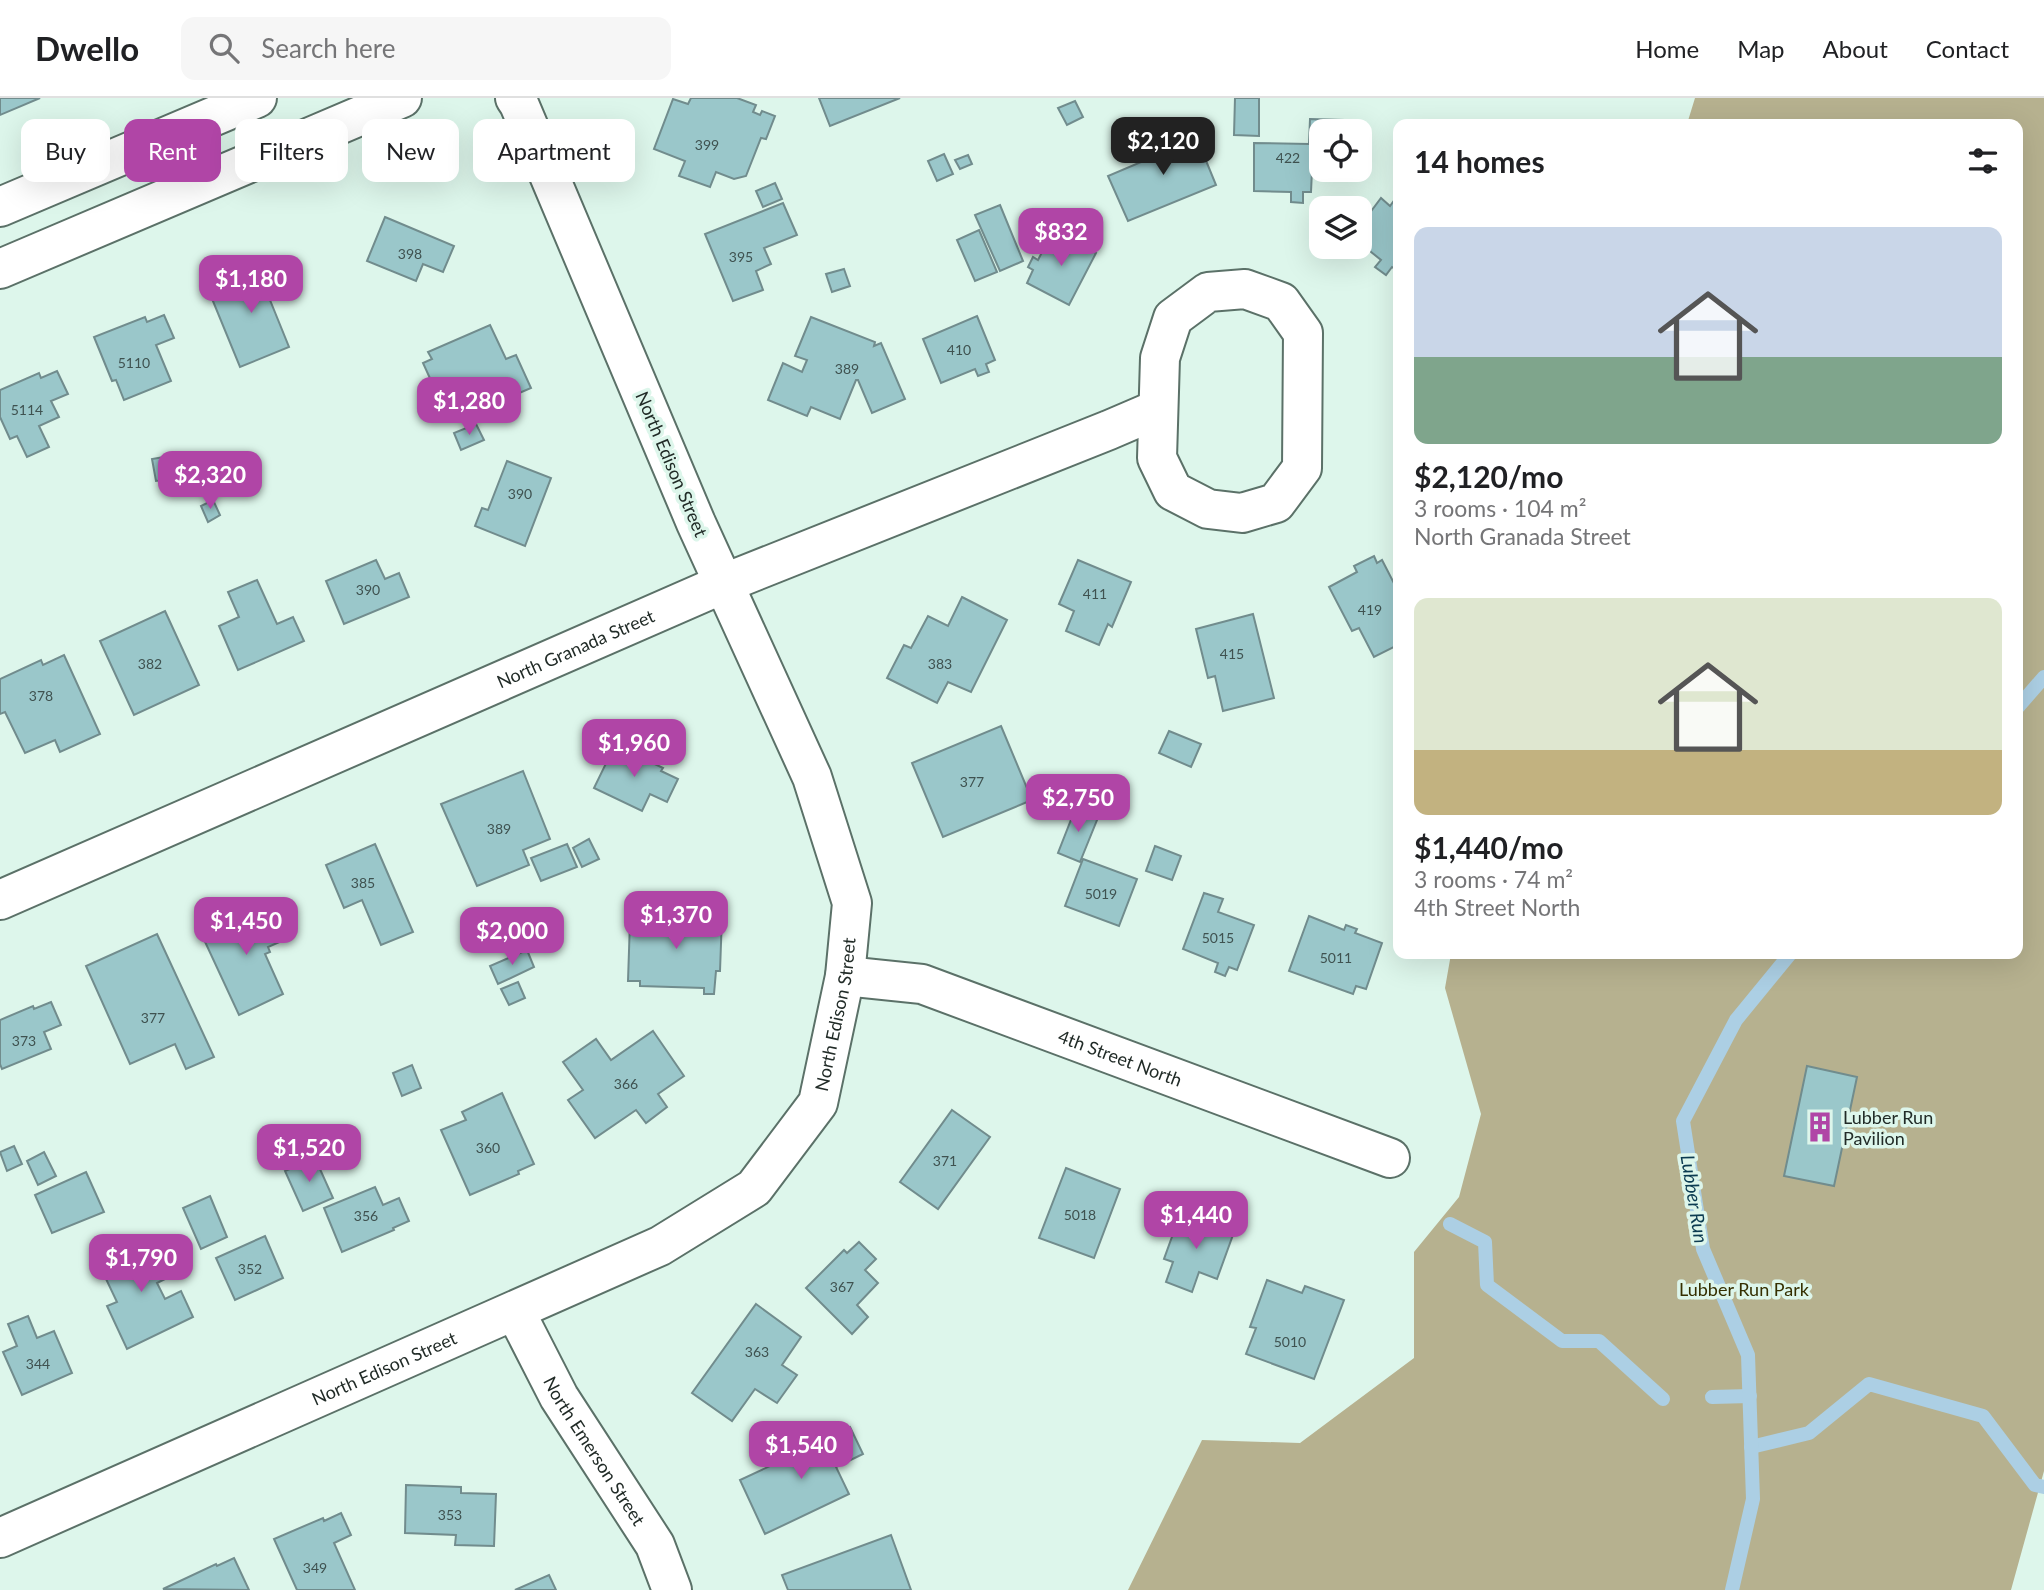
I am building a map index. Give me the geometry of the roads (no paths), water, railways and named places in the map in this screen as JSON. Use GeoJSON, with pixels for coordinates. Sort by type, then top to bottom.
{"type":"FeatureCollection","features":[{"type":"Feature","properties":{"kind":"street"},"geometry":{"type":"LineString","coordinates":[[0,207],[257,98]]}},
{"type":"Feature","properties":{"kind":"street"},"geometry":{"type":"LineString","coordinates":[[0,269],[402,98]]}},
{"type":"Feature","properties":{"kind":"street","name":"North Edison Street"},"geometry":{"type":"LineString","coordinates":[[0,1538],[660,1246],[754,1188],[818,1103],[845,976],[852,902],[812,777],[696,523],[525,116],[515,98]]}},
{"type":"Feature","properties":{"kind":"street"},"geometry":{"type":"LineString","coordinates":[[1245,289],[1281,302],[1303,333],[1301,468],[1276,503],[1242,513],[1219,511],[1208,509],[1173,491],[1157,458],[1158,409],[1160,358],[1173,318],[1208,292],[1245,289]]}},
{"type":"Feature","properties":{"kind":"street","name":"North Granada Street"},"geometry":{"type":"LineString","coordinates":[[0,900],[725,583],[1158,409]]}},
{"type":"Feature","properties":{"kind":"street","name":"4th Street North"},"geometry":{"type":"LineString","coordinates":[[845,976],[922,984],[1390,1158]]}},
{"type":"Feature","properties":{"kind":"street","name":"North Emerson Street"},"geometry":{"type":"LineString","coordinates":[[515,1311],[559,1397],[655,1545],[673,1590]]}},
{"type":"Feature","properties":{"kind":"waterway","name":"Lubber Run"},"geometry":{"type":"LineString","coordinates":[[2023,701],[2044,677]]}},
{"type":"Feature","properties":{"kind":"waterway","name":"Lubber Run"},"geometry":{"type":"LineString","coordinates":[[1732,1590],[1753,1499],[1748,1355],[1703,1249],[1683,1121],[1736,1020],[1786,959]]}},
{"type":"Feature","properties":{"kind":"waterway"},"geometry":{"type":"LineString","coordinates":[[1450,1224],[1485,1242],[1487,1285],[1562,1341],[1599,1341],[1663,1399]]}},
{"type":"Feature","properties":{"kind":"waterway"},"geometry":{"type":"LineString","coordinates":[[1751,1447],[1809,1433],[1869,1384],[1983,1416],[2035,1485],[2044,1487]]}},
{"type":"Feature","properties":{"kind":"waterway"},"geometry":{"type":"LineString","coordinates":[[1712,1397],[1750,1396]]}},
{"type":"Feature","properties":{"kind":"place","name":"Lubber Run Pavilion"},"geometry":{"type":"Point","coordinates":[1820,1127]}},
{"type":"Feature","properties":{"kind":"park label","name":"Lubber Run Park"},"geometry":{"type":"Point","coordinates":[1744,1289]}}]}
